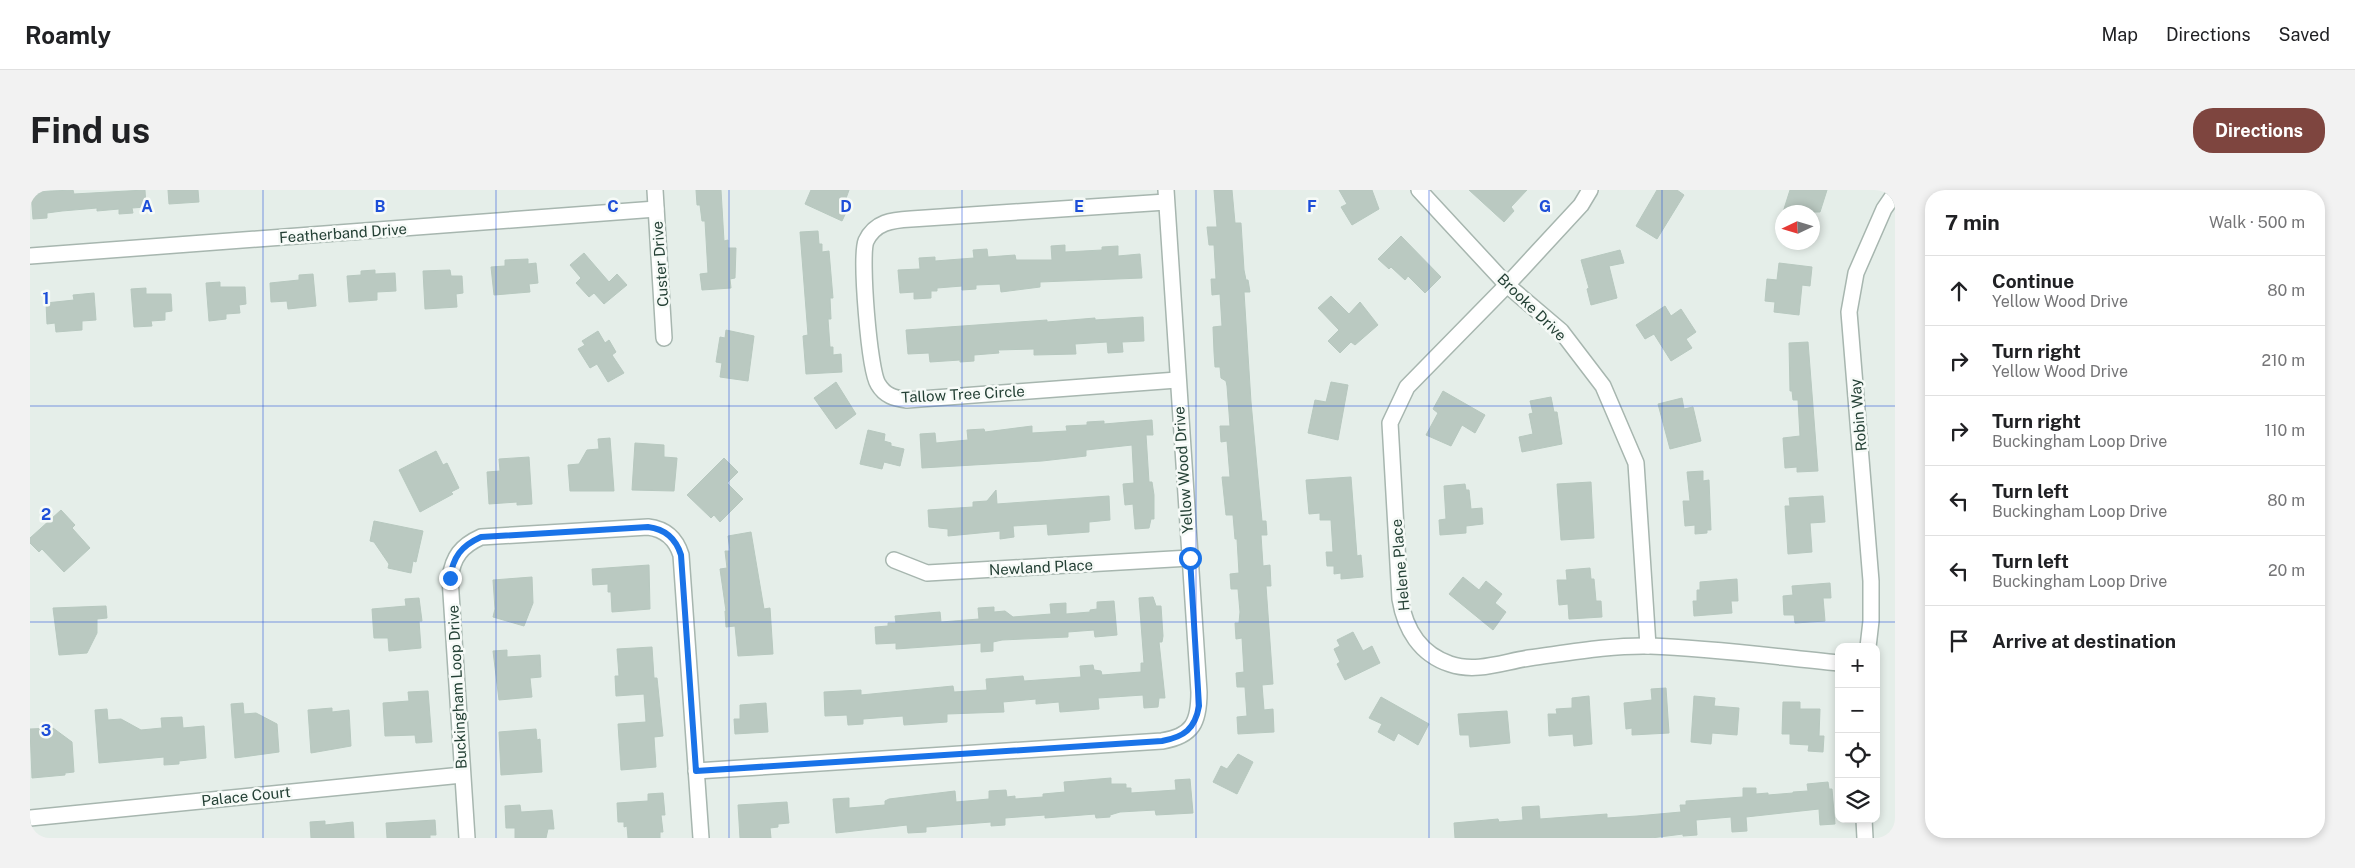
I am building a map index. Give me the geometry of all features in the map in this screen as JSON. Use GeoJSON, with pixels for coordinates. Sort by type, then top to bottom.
{"type":"FeatureCollection","features":[{"type":"Feature","properties":{"kind":"street","name":"Custer Drive"},"geometry":{"type":"LineString","coordinates":[[655,190],[664,338]]}},
{"type":"Feature","properties":{"kind":"street","name":"Brooke Drive"},"geometry":{"type":"LineString","coordinates":[[1419,190],[1507,285],[1561,331],[1603,386],[1636,463],[1648,646]]}},
{"type":"Feature","properties":{"kind":"street","name":"Helene Place"},"geometry":{"type":"LineString","coordinates":[[1590,190],[1581,205],[1507,285],[1407,387],[1390,422],[1400,599],[1405,623],[1425,650],[1442,661],[1462,667],[1474,668],[1527,658],[1648,646],[1835,664]]}},
{"type":"Feature","properties":{"kind":"street","name":"Robin Way"},"geometry":{"type":"LineString","coordinates":[[1868,643],[1871,582],[1849,312],[1856,272],[1884,209],[1895,193]]}},
{"type":"Feature","properties":{"kind":"street","name":"Yellow Wood Drive"},"geometry":{"type":"LineString","coordinates":[[696,771],[1162,741],[1181,736],[1194,724],[1199,706],[1166,196]]}},
{"type":"Feature","properties":{"kind":"street","name":"Tallow Tree Circle"},"geometry":{"type":"LineString","coordinates":[[1166,196],[911,218],[883,223],[871,234],[864,250],[870,354],[874,378],[882,390],[894,398],[907,400],[1177,380]]}},
{"type":"Feature","properties":{"kind":"street","name":"Featherband Drive"},"geometry":{"type":"LineString","coordinates":[[30,256],[656,209]]}},
{"type":"Feature","properties":{"kind":"street","name":"Buckingham Loop Drive"},"geometry":{"type":"LineString","coordinates":[[466,838],[450,578],[455,556],[466,545],[481,537],[648,527],[665,532],[678,546],[681,555],[701,838]]}},
{"type":"Feature","properties":{"kind":"street","name":"Newland Place"},"geometry":{"type":"LineString","coordinates":[[894,560],[927,573],[1190,558]]}},
{"type":"Feature","properties":{"kind":"street","name":"Palace Court"},"geometry":{"type":"LineString","coordinates":[[30,818],[462,775]]}},
{"type":"Feature","properties":{"kind":"street"},"geometry":{"type":"LineString","coordinates":[[1864,823],[1865,838]]}},
{"type":"Feature","properties":{"kind":"building"},"geometry":{"type":"Polygon","coordinates":[[[73,190],[74,194],[145,190],[146,207],[132,208],[133,213],[119,214],[119,209],[97,211],[97,208],[62,211],[47,213],[47,218],[33,219],[31,192],[73,190]]]}},
{"type":"Feature","properties":{"kind":"building"},"geometry":{"type":"Polygon","coordinates":[[[168,190],[198,190],[199,202],[169,204],[168,190]]]}},
{"type":"Feature","properties":{"kind":"building"},"geometry":{"type":"Polygon","coordinates":[[[696,190],[721,190],[724,241],[728,240],[728,248],[736,248],[735,278],[730,279],[731,288],[702,290],[700,274],[708,273],[705,221],[702,221],[700,205],[697,205],[696,190]]]}},
{"type":"Feature","properties":{"kind":"building"},"geometry":{"type":"Polygon","coordinates":[[[811,190],[849,190],[844,204],[849,206],[842,221],[805,204],[811,190]]]}},
{"type":"Feature","properties":{"kind":"building"},"geometry":{"type":"Polygon","coordinates":[[[1214,190],[1232,190],[1235,223],[1241,223],[1244,270],[1250,292],[1244,292],[1251,402],[1262,521],[1266,521],[1267,535],[1261,535],[1263,566],[1270,565],[1271,586],[1266,586],[1273,684],[1262,685],[1264,710],[1273,709],[1274,732],[1238,734],[1237,717],[1247,716],[1245,687],[1237,687],[1236,673],[1244,672],[1242,638],[1236,639],[1235,623],[1239,623],[1240,612],[1238,589],[1231,589],[1230,574],[1239,573],[1237,539],[1235,539],[1233,515],[1226,515],[1222,477],[1230,477],[1227,441],[1221,442],[1220,426],[1230,426],[1227,386],[1226,381],[1221,378],[1220,367],[1215,367],[1214,352],[1213,327],[1222,326],[1220,294],[1212,295],[1211,279],[1216,279],[1214,245],[1209,245],[1207,227],[1217,227],[1214,190]]]}},
{"type":"Feature","properties":{"kind":"building"},"geometry":{"type":"Polygon","coordinates":[[[1339,190],[1372,190],[1379,209],[1352,225],[1341,207],[1347,204],[1339,190]]]}},
{"type":"Feature","properties":{"kind":"building"},"geometry":{"type":"Polygon","coordinates":[[[1469,190],[1527,190],[1511,207],[1514,211],[1504,222],[1469,190]]]}},
{"type":"Feature","properties":{"kind":"building"},"geometry":{"type":"Polygon","coordinates":[[[1657,190],[1677,190],[1684,195],[1657,239],[1636,226],[1657,190]]]}},
{"type":"Feature","properties":{"kind":"building"},"geometry":{"type":"Polygon","coordinates":[[[1790,190],[1827,190],[1820,212],[1820,205],[1785,205],[1790,190]]]}},
{"type":"Feature","properties":{"kind":"building"},"geometry":{"type":"Polygon","coordinates":[[[818,231],[822,252],[829,251],[833,298],[830,298],[831,319],[828,319],[830,347],[833,347],[833,355],[841,354],[842,372],[806,374],[803,336],[808,335],[800,232],[818,231]]]}},
{"type":"Feature","properties":{"kind":"building"},"geometry":{"type":"Polygon","coordinates":[[[1401,236],[1441,277],[1425,293],[1408,276],[1405,280],[1391,267],[1389,269],[1378,259],[1401,236]]]}},
{"type":"Feature","properties":{"kind":"building"},"geometry":{"type":"Polygon","coordinates":[[[1065,245],[1065,252],[1102,250],[1102,247],[1118,246],[1118,256],[1140,254],[1142,278],[1040,282],[1040,287],[1001,292],[1000,284],[976,285],[976,289],[962,290],[962,286],[937,288],[937,291],[931,291],[931,298],[914,299],[914,292],[900,293],[898,270],[920,269],[919,258],[935,257],[935,261],[974,258],[973,250],[987,249],[988,257],[1015,255],[1016,260],[1052,260],[1051,246],[1065,245]]]}},
{"type":"Feature","properties":{"kind":"building"},"geometry":{"type":"Polygon","coordinates":[[[1620,250],[1624,263],[1609,266],[1617,298],[1591,305],[1587,289],[1589,288],[1581,260],[1620,250]]]}},
{"type":"Feature","properties":{"kind":"building"},"geometry":{"type":"Polygon","coordinates":[[[584,253],[609,282],[617,274],[627,285],[604,304],[594,293],[589,297],[576,283],[581,278],[570,265],[584,253]]]}},
{"type":"Feature","properties":{"kind":"building"},"geometry":{"type":"Polygon","coordinates":[[[528,259],[528,264],[536,263],[538,283],[529,284],[530,292],[494,295],[491,267],[505,266],[505,260],[528,259]]]}},
{"type":"Feature","properties":{"kind":"building"},"geometry":{"type":"Polygon","coordinates":[[[1779,263],[1812,267],[1810,286],[1802,285],[1799,315],[1774,312],[1775,302],[1765,301],[1767,279],[1777,280],[1779,263]]]}},
{"type":"Feature","properties":{"kind":"building"},"geometry":{"type":"Polygon","coordinates":[[[375,270],[375,274],[395,273],[396,291],[377,292],[377,300],[349,302],[347,276],[361,275],[361,271],[375,270]]]}},
{"type":"Feature","properties":{"kind":"building"},"geometry":{"type":"Polygon","coordinates":[[[450,270],[451,276],[462,276],[463,293],[456,294],[457,307],[425,309],[423,271],[450,270]]]}},
{"type":"Feature","properties":{"kind":"building"},"geometry":{"type":"Polygon","coordinates":[[[313,274],[316,306],[288,309],[287,301],[271,302],[270,283],[299,280],[299,275],[313,274]]]}},
{"type":"Feature","properties":{"kind":"building"},"geometry":{"type":"Polygon","coordinates":[[[220,282],[220,287],[245,287],[246,304],[239,305],[240,313],[226,314],[226,319],[209,321],[206,283],[220,282]]]}},
{"type":"Feature","properties":{"kind":"building"},"geometry":{"type":"Polygon","coordinates":[[[146,288],[146,294],[171,294],[172,311],[165,312],[165,320],[151,321],[152,326],[134,327],[131,289],[146,288]]]}},
{"type":"Feature","properties":{"kind":"building"},"geometry":{"type":"Polygon","coordinates":[[[94,293],[96,320],[82,321],[82,330],[56,332],[55,323],[47,324],[46,303],[74,300],[73,295],[94,293]]]}},
{"type":"Feature","properties":{"kind":"building"},"geometry":{"type":"Polygon","coordinates":[[[1331,296],[1349,314],[1360,302],[1378,325],[1355,345],[1351,342],[1340,353],[1328,341],[1339,330],[1318,308],[1331,296]]]}},
{"type":"Feature","properties":{"kind":"building"},"geometry":{"type":"Polygon","coordinates":[[[1665,306],[1671,316],[1681,309],[1696,332],[1686,339],[1692,348],[1671,361],[1654,334],[1645,339],[1636,325],[1665,306]]]}},
{"type":"Feature","properties":{"kind":"building"},"geometry":{"type":"Polygon","coordinates":[[[1143,317],[1144,341],[1122,342],[1123,352],[1108,353],[1107,342],[1075,344],[1076,354],[1034,355],[1034,349],[998,350],[999,353],[974,355],[974,361],[960,362],[960,360],[930,362],[929,353],[908,354],[906,330],[1047,320],[1047,322],[1143,317]]]}},
{"type":"Feature","properties":{"kind":"building"},"geometry":{"type":"Polygon","coordinates":[[[726,330],[754,336],[748,381],[720,377],[722,363],[716,362],[720,337],[725,338],[726,330]]]}},
{"type":"Feature","properties":{"kind":"building"},"geometry":{"type":"Polygon","coordinates":[[[598,331],[605,343],[609,340],[616,352],[612,355],[624,373],[608,382],[597,364],[590,368],[578,349],[585,345],[582,341],[598,331]]]}},
{"type":"Feature","properties":{"kind":"building"},"geometry":{"type":"Polygon","coordinates":[[[1808,342],[1818,471],[1797,472],[1797,467],[1785,468],[1783,438],[1800,436],[1798,400],[1793,400],[1792,391],[1790,391],[1789,343],[1808,342]]]}},
{"type":"Feature","properties":{"kind":"building"},"geometry":{"type":"Polygon","coordinates":[[[836,382],[856,414],[836,429],[814,398],[836,382]]]}},
{"type":"Feature","properties":{"kind":"building"},"geometry":{"type":"Polygon","coordinates":[[[1331,382],[1348,385],[1338,440],[1308,433],[1315,400],[1326,402],[1331,382]]]}},
{"type":"Feature","properties":{"kind":"building"},"geometry":{"type":"Polygon","coordinates":[[[1443,391],[1485,415],[1475,433],[1462,425],[1451,446],[1426,435],[1438,413],[1433,409],[1443,391]]]}},
{"type":"Feature","properties":{"kind":"building"},"geometry":{"type":"Polygon","coordinates":[[[1551,397],[1554,412],[1557,412],[1562,444],[1522,452],[1519,437],[1533,434],[1529,414],[1533,413],[1530,401],[1551,397]]]}},
{"type":"Feature","properties":{"kind":"building"},"geometry":{"type":"Polygon","coordinates":[[[1682,398],[1684,409],[1693,407],[1701,441],[1670,449],[1658,404],[1682,398]]]}},
{"type":"Feature","properties":{"kind":"building"},"geometry":{"type":"Polygon","coordinates":[[[1152,420],[1153,435],[1146,435],[1149,482],[1152,482],[1154,495],[1154,519],[1151,519],[1149,528],[1135,529],[1133,504],[1125,505],[1123,484],[1134,483],[1132,445],[1086,450],[1086,456],[1042,461],[922,468],[920,434],[935,433],[936,443],[968,440],[967,430],[984,429],[985,432],[1032,426],[1032,433],[1067,431],[1066,426],[1087,425],[1087,422],[1104,421],[1104,424],[1152,420]]]}},
{"type":"Feature","properties":{"kind":"building"},"geometry":{"type":"Polygon","coordinates":[[[868,430],[885,434],[884,441],[891,443],[891,446],[904,449],[900,466],[884,462],[882,469],[860,464],[868,430]]]}},
{"type":"Feature","properties":{"kind":"building"},"geometry":{"type":"Polygon","coordinates":[[[610,438],[614,491],[570,491],[568,465],[579,464],[587,450],[599,449],[598,439],[610,438]]]}},
{"type":"Feature","properties":{"kind":"building"},"geometry":{"type":"Polygon","coordinates":[[[635,443],[664,445],[664,457],[677,458],[674,491],[632,490],[635,443]]]}},
{"type":"Feature","properties":{"kind":"building"},"geometry":{"type":"Polygon","coordinates":[[[436,451],[443,465],[447,463],[459,488],[451,492],[453,494],[420,512],[399,470],[436,451]]]}},
{"type":"Feature","properties":{"kind":"building"},"geometry":{"type":"Polygon","coordinates":[[[529,457],[532,504],[517,505],[517,502],[489,504],[487,472],[500,471],[499,459],[529,457]]]}},
{"type":"Feature","properties":{"kind":"building"},"geometry":{"type":"Polygon","coordinates":[[[724,458],[738,472],[727,483],[743,499],[720,522],[714,515],[711,518],[687,495],[724,458]]]}},
{"type":"Feature","properties":{"kind":"building"},"geometry":{"type":"Polygon","coordinates":[[[1703,471],[1703,481],[1709,480],[1711,530],[1707,530],[1707,533],[1695,534],[1695,525],[1685,526],[1683,501],[1690,501],[1687,472],[1703,471]]]}},
{"type":"Feature","properties":{"kind":"building"},"geometry":{"type":"Polygon","coordinates":[[[1351,477],[1357,556],[1361,555],[1363,577],[1341,579],[1341,573],[1334,574],[1334,566],[1327,566],[1326,552],[1333,552],[1331,520],[1320,520],[1320,513],[1309,514],[1306,480],[1351,477]]]}},
{"type":"Feature","properties":{"kind":"building"},"geometry":{"type":"Polygon","coordinates":[[[1591,482],[1594,538],[1561,540],[1557,484],[1591,482]]]}},
{"type":"Feature","properties":{"kind":"building"},"geometry":{"type":"Polygon","coordinates":[[[1465,484],[1466,490],[1469,490],[1471,509],[1482,508],[1483,524],[1466,526],[1466,533],[1440,535],[1439,520],[1446,519],[1444,486],[1465,484]]]}},
{"type":"Feature","properties":{"kind":"building"},"geometry":{"type":"Polygon","coordinates":[[[996,490],[997,504],[1109,496],[1110,520],[1089,522],[1089,532],[1048,535],[1047,524],[1013,526],[1014,537],[1000,539],[1000,531],[948,536],[948,529],[929,527],[928,510],[973,507],[973,502],[987,501],[996,490]]]}},
{"type":"Feature","properties":{"kind":"building"},"geometry":{"type":"Polygon","coordinates":[[[1823,496],[1825,522],[1810,523],[1812,552],[1788,554],[1785,506],[1790,506],[1789,498],[1823,496]]]}},
{"type":"Feature","properties":{"kind":"building"},"geometry":{"type":"Polygon","coordinates":[[[61,510],[75,525],[72,528],[90,548],[64,572],[42,549],[39,552],[30,543],[30,538],[61,510]]]}},
{"type":"Feature","properties":{"kind":"building"},"geometry":{"type":"Polygon","coordinates":[[[374,521],[423,531],[416,562],[413,561],[411,573],[388,568],[389,564],[374,542],[370,541],[374,521]]]}},
{"type":"Feature","properties":{"kind":"building"},"geometry":{"type":"Polygon","coordinates":[[[751,532],[764,609],[770,608],[773,654],[738,656],[735,626],[726,627],[726,611],[720,569],[727,568],[725,551],[730,551],[728,536],[751,532]]]}},
{"type":"Feature","properties":{"kind":"building"},"geometry":{"type":"Polygon","coordinates":[[[649,565],[650,609],[612,612],[611,592],[608,592],[608,584],[593,585],[592,569],[649,565]]]}},
{"type":"Feature","properties":{"kind":"building"},"geometry":{"type":"Polygon","coordinates":[[[1590,568],[1591,579],[1594,579],[1596,601],[1601,601],[1602,617],[1569,619],[1568,604],[1559,605],[1557,580],[1567,580],[1566,570],[1590,568]]]}},
{"type":"Feature","properties":{"kind":"building"},"geometry":{"type":"Polygon","coordinates":[[[532,577],[533,603],[524,626],[493,617],[495,609],[493,580],[532,577]]]}},
{"type":"Feature","properties":{"kind":"building"},"geometry":{"type":"Polygon","coordinates":[[[1463,577],[1479,590],[1486,581],[1502,594],[1495,603],[1506,612],[1493,630],[1449,594],[1463,577]]]}},
{"type":"Feature","properties":{"kind":"building"},"geometry":{"type":"Polygon","coordinates":[[[1737,579],[1738,601],[1731,601],[1732,613],[1694,616],[1693,601],[1697,601],[1697,590],[1700,590],[1700,582],[1737,579]]]}},
{"type":"Feature","properties":{"kind":"building"},"geometry":{"type":"Polygon","coordinates":[[[1830,583],[1831,598],[1823,598],[1825,621],[1795,623],[1794,615],[1784,615],[1783,596],[1793,595],[1792,586],[1830,583]]]}},
{"type":"Feature","properties":{"kind":"building"},"geometry":{"type":"Polygon","coordinates":[[[1153,597],[1156,606],[1161,606],[1163,636],[1162,642],[1159,642],[1165,698],[1159,698],[1158,707],[1144,708],[1143,695],[1098,698],[1099,709],[1060,712],[1059,702],[1036,704],[1036,699],[1003,702],[1004,712],[947,714],[947,722],[904,725],[903,716],[863,719],[863,724],[848,725],[847,715],[825,716],[824,692],[861,690],[861,695],[953,686],[954,692],[987,690],[986,679],[1023,676],[1024,681],[1081,677],[1080,666],[1093,665],[1094,670],[1101,671],[1102,675],[1141,672],[1141,663],[1144,663],[1139,598],[1153,597]]]}},
{"type":"Feature","properties":{"kind":"building"},"geometry":{"type":"Polygon","coordinates":[[[419,598],[422,621],[419,621],[421,648],[389,651],[388,638],[374,638],[372,609],[406,606],[405,599],[419,598]]]}},
{"type":"Feature","properties":{"kind":"building"},"geometry":{"type":"Polygon","coordinates":[[[1114,601],[1117,635],[1095,637],[1094,630],[1068,632],[1068,637],[1002,640],[993,642],[993,651],[981,652],[981,643],[896,649],[896,643],[876,644],[875,627],[896,623],[895,616],[940,612],[941,622],[979,619],[978,608],[994,607],[994,612],[1005,611],[1013,617],[1051,614],[1050,604],[1066,603],[1066,614],[1090,612],[1090,610],[1097,609],[1097,602],[1114,601]]]}},
{"type":"Feature","properties":{"kind":"building"},"geometry":{"type":"Polygon","coordinates":[[[106,606],[107,618],[97,619],[97,633],[87,653],[59,655],[53,608],[106,606]]]}},
{"type":"Feature","properties":{"kind":"building"},"geometry":{"type":"Polygon","coordinates":[[[1353,632],[1363,651],[1372,646],[1380,663],[1345,680],[1337,664],[1340,662],[1334,649],[1340,646],[1337,640],[1353,632]]]}},
{"type":"Feature","properties":{"kind":"building"},"geometry":{"type":"Polygon","coordinates":[[[652,647],[654,678],[657,678],[663,736],[654,737],[656,767],[621,770],[618,724],[646,722],[644,694],[616,696],[615,676],[619,676],[617,649],[652,647]]]}},
{"type":"Feature","properties":{"kind":"building"},"geometry":{"type":"Polygon","coordinates":[[[507,650],[507,657],[540,655],[541,677],[530,678],[532,697],[499,700],[493,651],[507,650]]]}},
{"type":"Feature","properties":{"kind":"building"},"geometry":{"type":"Polygon","coordinates":[[[1666,688],[1669,733],[1632,735],[1632,728],[1626,729],[1624,703],[1652,700],[1651,689],[1666,688]]]}},
{"type":"Feature","properties":{"kind":"building"},"geometry":{"type":"Polygon","coordinates":[[[428,691],[432,742],[416,743],[415,735],[385,736],[383,703],[409,701],[408,692],[428,691]]]}},
{"type":"Feature","properties":{"kind":"building"},"geometry":{"type":"Polygon","coordinates":[[[1589,696],[1592,744],[1574,746],[1573,734],[1549,736],[1548,714],[1557,714],[1556,709],[1572,708],[1572,698],[1589,696]]]}},
{"type":"Feature","properties":{"kind":"building"},"geometry":{"type":"Polygon","coordinates":[[[1694,696],[1715,698],[1714,706],[1739,708],[1737,735],[1712,733],[1711,744],[1691,742],[1694,696]]]}},
{"type":"Feature","properties":{"kind":"building"},"geometry":{"type":"Polygon","coordinates":[[[1381,697],[1429,724],[1418,745],[1398,733],[1394,741],[1378,732],[1382,724],[1369,718],[1381,697]]]}},
{"type":"Feature","properties":{"kind":"building"},"geometry":{"type":"Polygon","coordinates":[[[1783,702],[1800,702],[1800,709],[1820,709],[1819,736],[1824,736],[1823,752],[1808,751],[1809,745],[1790,744],[1790,734],[1782,734],[1783,702]]]}},
{"type":"Feature","properties":{"kind":"building"},"geometry":{"type":"Polygon","coordinates":[[[243,703],[244,714],[256,713],[277,724],[279,752],[235,758],[231,704],[243,703]]]}},
{"type":"Feature","properties":{"kind":"building"},"geometry":{"type":"Polygon","coordinates":[[[766,703],[768,732],[735,734],[734,719],[740,719],[740,705],[766,703]]]}},
{"type":"Feature","properties":{"kind":"building"},"geometry":{"type":"Polygon","coordinates":[[[332,708],[332,712],[349,710],[351,746],[311,753],[308,710],[332,708]]]}},
{"type":"Feature","properties":{"kind":"building"},"geometry":{"type":"Polygon","coordinates":[[[107,709],[108,720],[121,719],[141,730],[162,728],[161,718],[182,717],[183,728],[204,726],[206,758],[164,765],[164,757],[99,763],[95,710],[107,709]]]}},
{"type":"Feature","properties":{"kind":"building"},"geometry":{"type":"Polygon","coordinates":[[[1507,711],[1510,743],[1470,747],[1469,735],[1460,735],[1458,714],[1507,711]]]}},
{"type":"Feature","properties":{"kind":"building"},"geometry":{"type":"Polygon","coordinates":[[[53,728],[72,742],[74,772],[65,773],[65,775],[32,778],[30,729],[53,728]]]}},
{"type":"Feature","properties":{"kind":"building"},"geometry":{"type":"Polygon","coordinates":[[[536,729],[537,740],[540,739],[542,772],[501,775],[499,732],[536,729]]]}},
{"type":"Feature","properties":{"kind":"building"},"geometry":{"type":"Polygon","coordinates":[[[1238,754],[1253,762],[1237,794],[1213,782],[1221,766],[1227,769],[1238,754]]]}},
{"type":"Feature","properties":{"kind":"building"},"geometry":{"type":"Polygon","coordinates":[[[1111,778],[1111,784],[1126,784],[1126,788],[1131,788],[1131,793],[1176,790],[1175,780],[1190,779],[1193,813],[1156,815],[1155,810],[1120,812],[1110,815],[1110,817],[1096,818],[1095,814],[1045,818],[1045,815],[1005,818],[1005,825],[991,826],[991,822],[926,827],[926,832],[908,833],[907,825],[836,833],[833,799],[849,798],[849,808],[885,805],[885,801],[889,799],[955,791],[956,802],[989,799],[989,791],[1006,790],[1007,797],[1015,796],[1015,799],[1043,797],[1043,794],[1065,792],[1064,782],[1111,778]]]}},
{"type":"Feature","properties":{"kind":"building"},"geometry":{"type":"Polygon","coordinates":[[[1828,782],[1829,789],[1832,789],[1835,824],[1820,825],[1819,809],[1746,817],[1747,831],[1732,832],[1731,817],[1696,820],[1697,835],[1683,836],[1683,834],[1651,838],[1455,838],[1454,823],[1498,819],[1499,822],[1523,820],[1522,807],[1539,806],[1540,819],[1607,814],[1607,818],[1637,816],[1681,812],[1680,805],[1686,805],[1686,801],[1743,797],[1743,788],[1756,788],[1756,794],[1768,793],[1768,795],[1808,791],[1807,784],[1828,782]]]}},
{"type":"Feature","properties":{"kind":"building"},"geometry":{"type":"Polygon","coordinates":[[[663,793],[665,815],[661,815],[663,832],[660,832],[660,838],[628,838],[627,826],[624,827],[624,822],[618,822],[617,803],[648,801],[648,794],[663,793]]]}},
{"type":"Feature","properties":{"kind":"building"},"geometry":{"type":"Polygon","coordinates":[[[787,802],[789,823],[778,824],[778,827],[770,828],[771,838],[740,838],[738,805],[787,802]]]}},
{"type":"Feature","properties":{"kind":"building"},"geometry":{"type":"Polygon","coordinates":[[[520,805],[521,812],[552,810],[554,829],[548,829],[546,838],[515,838],[515,828],[506,828],[505,806],[520,805]]]}},
{"type":"Feature","properties":{"kind":"building"},"geometry":{"type":"Polygon","coordinates":[[[435,820],[436,835],[430,835],[430,838],[387,838],[386,823],[435,820]]]}},
{"type":"Feature","properties":{"kind":"building"},"geometry":{"type":"Polygon","coordinates":[[[325,821],[325,825],[353,822],[354,838],[311,838],[310,822],[325,821]]]}},
{"type":"Feature","properties":{"kind":"route"},"geometry":{"type":"LineString","coordinates":[[450,578],[455,556],[466,545],[481,537],[648,527],[665,532],[678,546],[681,555],[696,771],[1162,741],[1181,736],[1189,731],[1194,724],[1199,706],[1190,558]]}}]}
